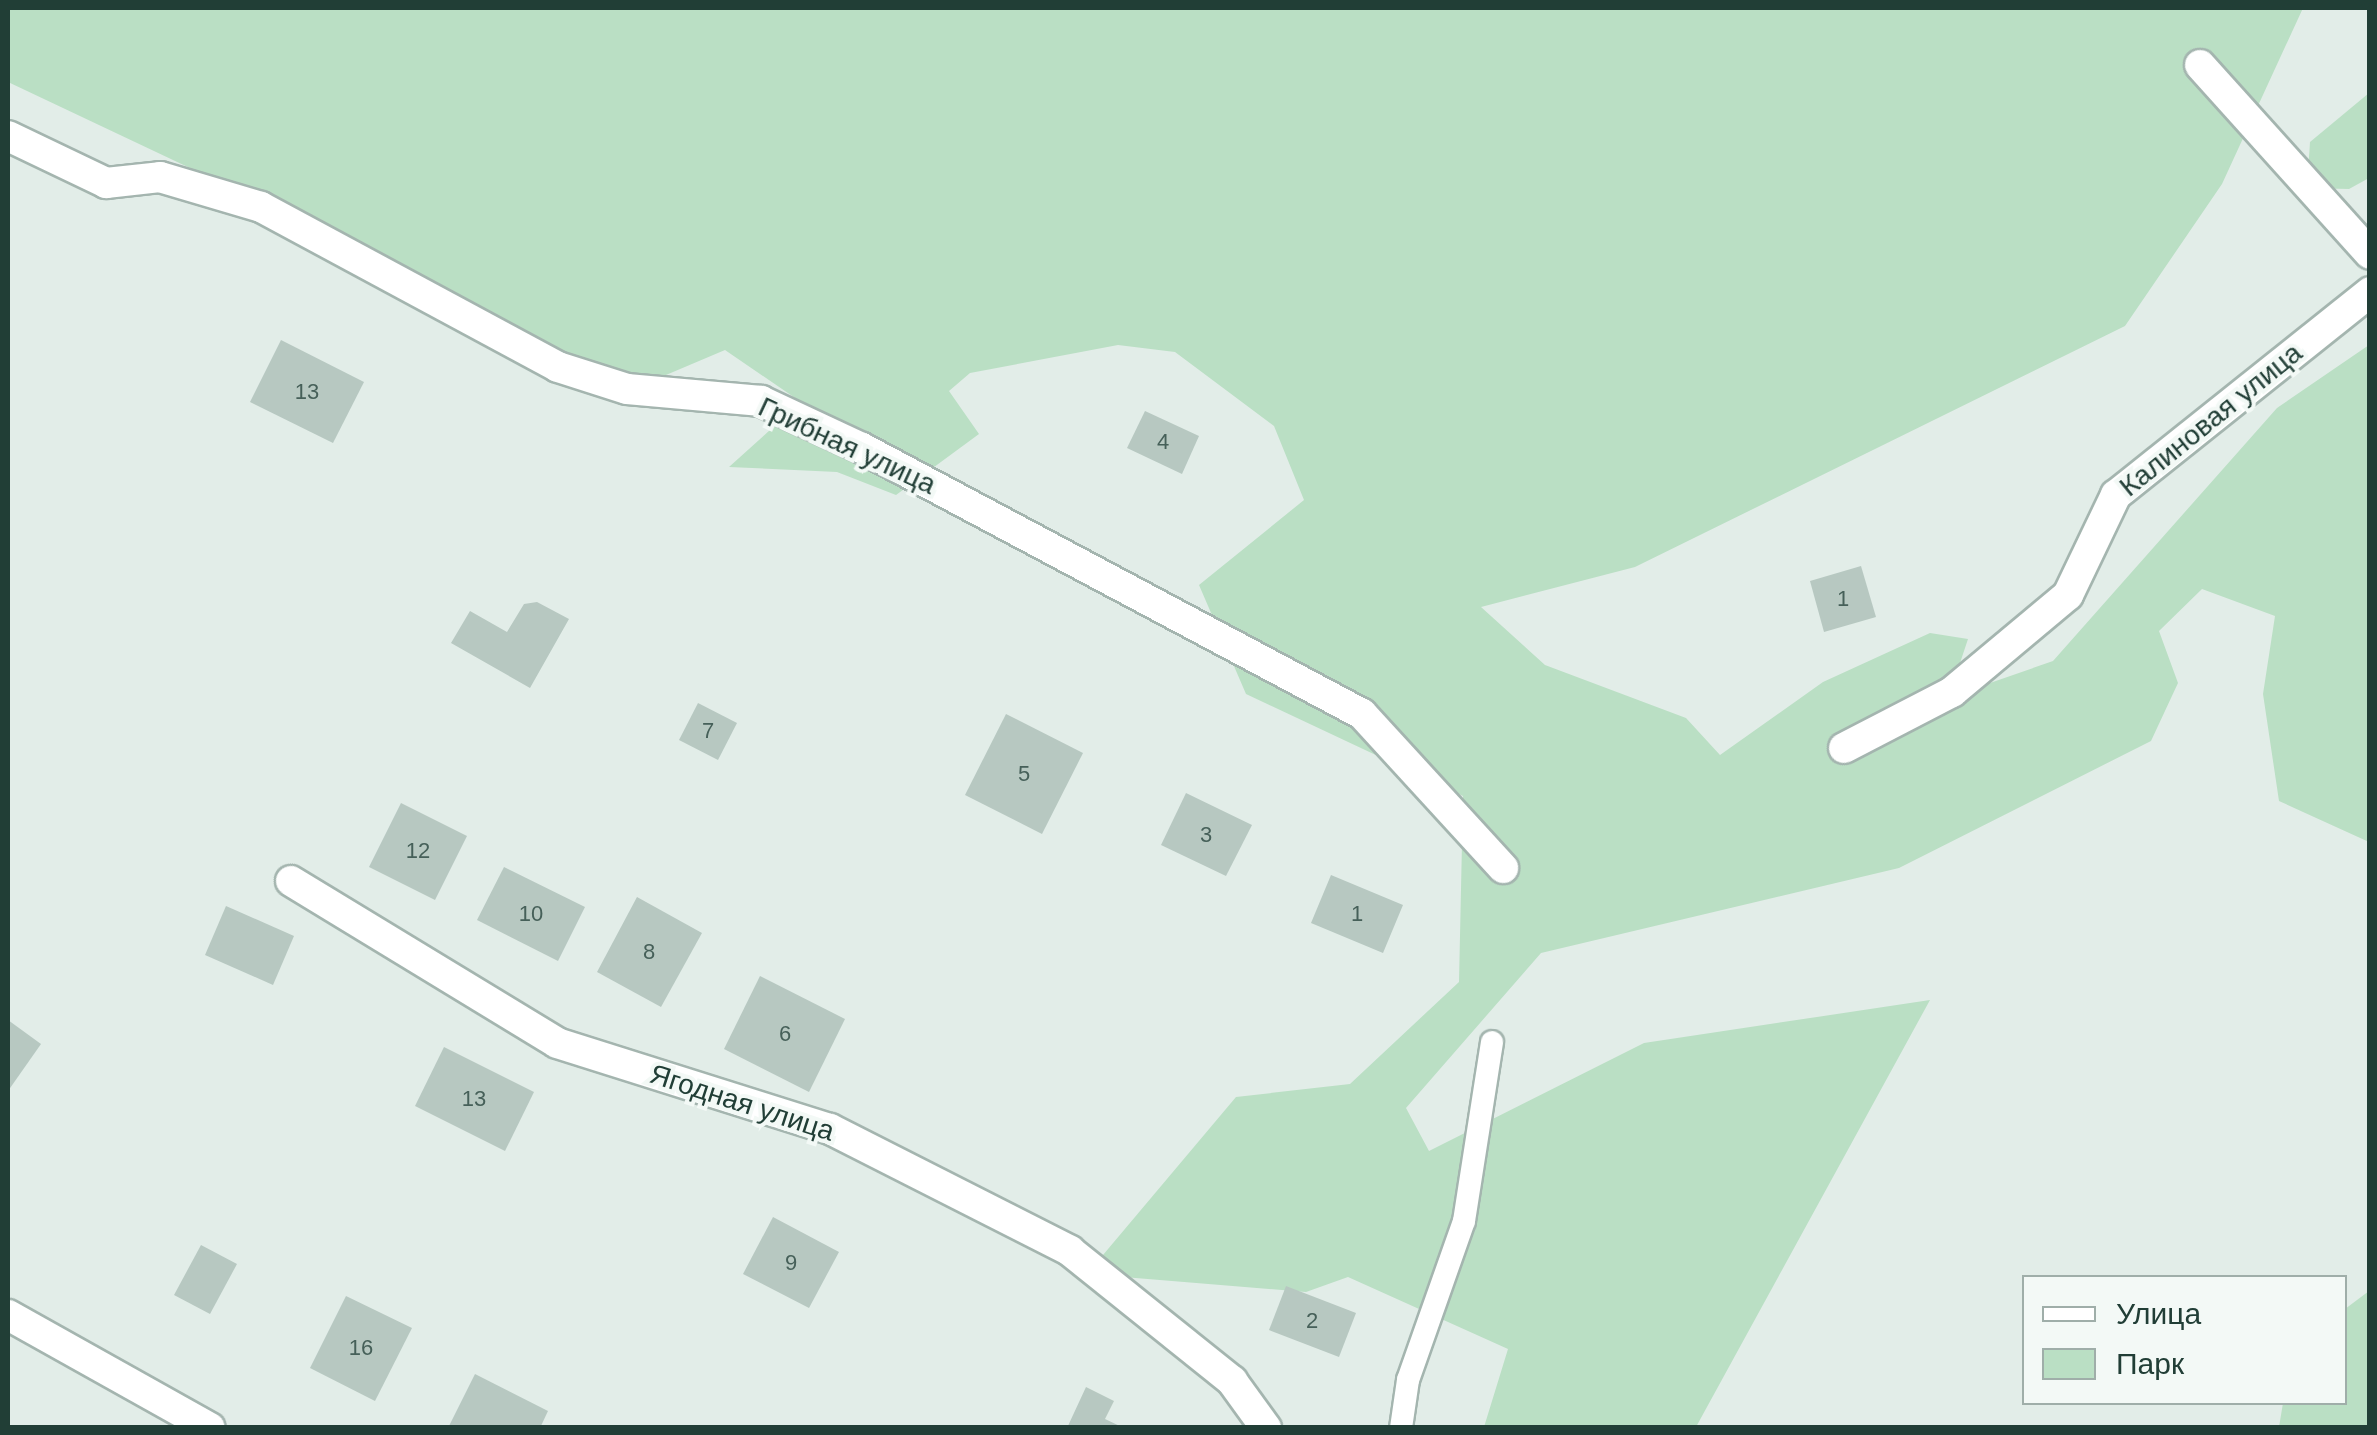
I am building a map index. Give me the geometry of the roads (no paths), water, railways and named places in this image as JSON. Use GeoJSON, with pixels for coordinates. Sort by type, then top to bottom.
{"type":"FeatureCollection","features":[{"type":"Feature","properties":{"kind":"street"},"geometry":{"type":"LineString","coordinates":[[2200,64],[2370,254]]}},
{"type":"Feature","properties":{"kind":"street","name":"Грибная улица"},"geometry":{"type":"LineString","coordinates":[[8,136],[106,182],[160,177],[262,207],[558,367],[626,389],[761,400],[862,448],[1362,714],[1503,868]]}},
{"type":"Feature","properties":{"kind":"street","name":"Калиновая улица"},"geometry":{"type":"LineString","coordinates":[[1844,748],[1952,692],[2068,595],[2116,495],[2370,292]]}},
{"type":"Feature","properties":{"kind":"street","name":"Ягодная улица"},"geometry":{"type":"LineString","coordinates":[[290,881],[557,1042],[830,1129],[1070,1251],[1232,1381],[1266,1428]]}},
{"type":"Feature","properties":{"kind":"street"},"geometry":{"type":"LineString","coordinates":[[8,1315],[210,1428]]}},
{"type":"Feature","properties":{"kind":"lane"},"geometry":{"type":"LineString","coordinates":[[1401,1428],[1408,1380],[1464,1221],[1492,1042]]}}]}
